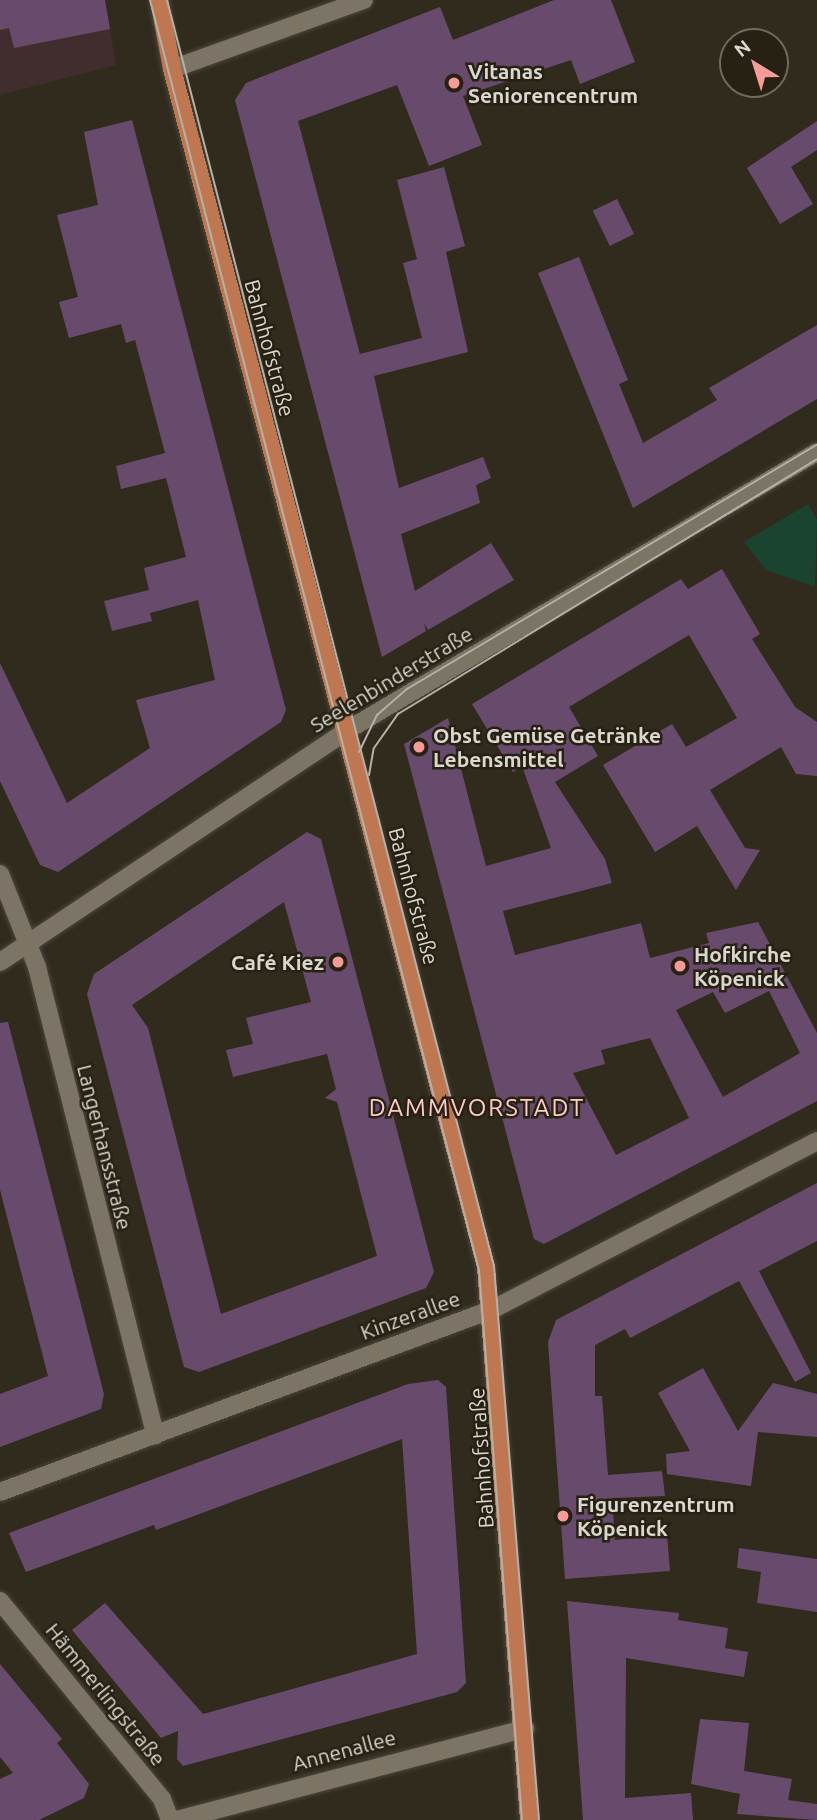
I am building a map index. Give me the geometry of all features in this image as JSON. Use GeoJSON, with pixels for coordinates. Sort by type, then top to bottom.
{"type":"FeatureCollection","features":[{"type":"Feature","properties":{"kind":"main road","name":"Bahnhofstraße"},"geometry":{"type":"LineString","coordinates":[[159,0],[173,69],[461,1162],[493,1309],[525,1729],[529,1820]]}},
{"type":"Feature","properties":{"kind":"street"},"geometry":{"type":"LineString","coordinates":[[173,69],[363,0]]}},
{"type":"Feature","properties":{"kind":"street","name":"Seelenbinderstraße"},"geometry":{"type":"LineString","coordinates":[[0,962],[346,731],[817,452]]}},
{"type":"Feature","properties":{"kind":"street","name":"Langerhansstraße"},"geometry":{"type":"LineString","coordinates":[[0,874],[29,943],[155,1435]]}},
{"type":"Feature","properties":{"kind":"street","name":"Kinzerallee"},"geometry":{"type":"LineString","coordinates":[[0,1492],[493,1309],[817,1141]]}},
{"type":"Feature","properties":{"kind":"street","name":"Hämmerlingstraße"},"geometry":{"type":"LineString","coordinates":[[0,1601],[162,1799],[170,1820]]}},
{"type":"Feature","properties":{"kind":"street","name":"Annenallee"},"geometry":{"type":"LineString","coordinates":[[177,1820],[525,1729]]}},
{"type":"Feature","properties":{"kind":"shaded area"},"geometry":{"type":"Polygon","coordinates":[[[0,0],[105,0],[116,65],[0,95],[0,0]]]}},
{"type":"Feature","properties":{"kind":"green space"},"geometry":{"type":"Polygon","coordinates":[[[808,504],[817,520],[815,587],[766,570],[744,542],[808,504]]]}},
{"type":"Feature","properties":{"kind":"building"},"geometry":{"type":"Polygon","coordinates":[[[0,0],[105,0],[110,29],[14,48],[9,28],[0,30],[0,0]]]}},
{"type":"Feature","properties":{"kind":"building"},"geometry":{"type":"Polygon","coordinates":[[[554,0],[611,0],[635,62],[580,84],[571,60],[463,96],[482,145],[429,166],[397,85],[298,121],[360,354],[422,338],[403,263],[417,259],[397,180],[444,167],[465,246],[446,252],[468,352],[374,376],[399,488],[483,457],[491,478],[476,485],[480,503],[401,534],[415,591],[491,543],[514,580],[428,630],[424,623],[426,631],[382,657],[235,100],[246,83],[440,7],[453,40],[554,0]]]}},
{"type":"Feature","properties":{"kind":"building"},"geometry":{"type":"Polygon","coordinates":[[[132,120],[286,710],[281,722],[58,872],[40,865],[0,781],[0,663],[67,803],[150,748],[136,700],[215,680],[198,600],[150,613],[152,621],[112,631],[104,601],[149,590],[144,568],[186,557],[166,478],[121,489],[116,466],[165,453],[135,340],[126,343],[121,324],[69,338],[59,302],[78,297],[57,215],[98,205],[84,132],[132,120]]]}},
{"type":"Feature","properties":{"kind":"building"},"geometry":{"type":"Polygon","coordinates":[[[817,121],[817,150],[791,167],[813,204],[780,224],[747,168],[817,121]]]}},
{"type":"Feature","properties":{"kind":"building"},"geometry":{"type":"Polygon","coordinates":[[[617,199],[634,234],[610,246],[593,211],[617,199]]]}},
{"type":"Feature","properties":{"kind":"building"},"geometry":{"type":"Polygon","coordinates":[[[579,257],[628,380],[619,384],[643,443],[717,400],[709,388],[817,325],[817,399],[633,508],[538,273],[579,257]]]}},
{"type":"Feature","properties":{"kind":"building"},"geometry":{"type":"Polygon","coordinates":[[[722,569],[760,634],[752,639],[795,707],[817,722],[817,776],[796,774],[781,747],[710,790],[745,848],[760,850],[736,890],[697,826],[655,852],[603,765],[672,724],[686,747],[737,718],[689,635],[569,707],[598,756],[555,782],[605,859],[612,883],[503,911],[515,955],[641,923],[650,958],[709,943],[706,933],[758,922],[817,1033],[817,1101],[544,1244],[534,1239],[404,744],[448,718],[486,866],[551,848],[522,766],[513,772],[472,704],[681,579],[688,589],[722,569]],[[769,991],[725,1013],[713,992],[676,1010],[723,1097],[800,1053],[769,991]],[[650,1038],[601,1050],[605,1064],[573,1073],[616,1155],[689,1118],[650,1038]]]}},
{"type":"Feature","properties":{"kind":"building"},"geometry":{"type":"Polygon","coordinates":[[[307,832],[321,839],[434,1272],[426,1288],[199,1372],[184,1367],[87,994],[94,974],[307,832]],[[284,902],[132,1005],[148,1028],[221,1314],[377,1256],[337,1102],[325,1098],[336,1089],[327,1054],[233,1077],[226,1050],[253,1044],[246,1018],[311,1002],[284,902]]]}},
{"type":"Feature","properties":{"kind":"building"},"geometry":{"type":"Polygon","coordinates":[[[8,1022],[104,1394],[101,1409],[0,1447],[0,1394],[48,1376],[0,1190],[0,1023],[8,1022]]]}},
{"type":"Feature","properties":{"kind":"building"},"geometry":{"type":"Polygon","coordinates":[[[817,1183],[817,1241],[759,1271],[811,1373],[795,1382],[739,1281],[630,1338],[625,1329],[595,1345],[595,1396],[602,1396],[608,1475],[662,1471],[665,1496],[612,1498],[615,1540],[667,1535],[670,1571],[565,1579],[548,1342],[556,1320],[817,1183]]]}},
{"type":"Feature","properties":{"kind":"building"},"geometry":{"type":"Polygon","coordinates":[[[703,1368],[738,1431],[773,1383],[817,1394],[817,1437],[758,1432],[751,1486],[667,1474],[666,1454],[690,1451],[658,1393],[703,1368]]]}},
{"type":"Feature","properties":{"kind":"building"},"geometry":{"type":"Polygon","coordinates":[[[438,1380],[446,1387],[466,1683],[457,1692],[183,1766],[177,1759],[178,1731],[161,1738],[72,1630],[105,1603],[203,1714],[417,1654],[402,1439],[156,1530],[154,1525],[26,1572],[9,1533],[408,1384],[438,1380]]]}},
{"type":"Feature","properties":{"kind":"building"},"geometry":{"type":"Polygon","coordinates":[[[739,1548],[817,1559],[817,1612],[757,1603],[761,1572],[737,1568],[739,1548]]]}},
{"type":"Feature","properties":{"kind":"building"},"geometry":{"type":"Polygon","coordinates":[[[567,1601],[679,1613],[678,1620],[728,1628],[725,1648],[748,1652],[744,1677],[626,1658],[625,1798],[691,1793],[693,1820],[583,1820],[567,1601]]]}},
{"type":"Feature","properties":{"kind":"building"},"geometry":{"type":"Polygon","coordinates":[[[0,1664],[62,1739],[57,1743],[89,1784],[84,1798],[39,1820],[0,1820],[0,1779],[13,1773],[0,1757],[0,1664]]]}},
{"type":"Feature","properties":{"kind":"building"},"geometry":{"type":"Polygon","coordinates":[[[700,1719],[749,1723],[744,1771],[792,1779],[788,1800],[817,1804],[817,1820],[737,1814],[740,1794],[691,1784],[700,1719]]]}},
{"type":"Feature","properties":{"kind":"tram line"},"geometry":{"type":"LineString","coordinates":[[150,0],[479,1270],[522,1820]]}},
{"type":"Feature","properties":{"kind":"tram line"},"geometry":{"type":"LineString","coordinates":[[167,0],[494,1266],[539,1820]]}},
{"type":"Feature","properties":{"kind":"tram line"},"geometry":{"type":"LineString","coordinates":[[359,752],[377,715],[407,689],[817,445]]}},
{"type":"Feature","properties":{"kind":"tram line"},"geometry":{"type":"LineString","coordinates":[[369,775],[374,748],[398,714],[817,459]]}},
{"type":"Feature","properties":{"kind":"place","name":"Vitanas Seniorencentrum"},"geometry":{"type":"Point","coordinates":[454,83]}},
{"type":"Feature","properties":{"kind":"place","name":"Obst Gemüse Getränke Lebensmittel"},"geometry":{"type":"Point","coordinates":[419,747]}},
{"type":"Feature","properties":{"kind":"place","name":"Café Kiez"},"geometry":{"type":"Point","coordinates":[338,962]}},
{"type":"Feature","properties":{"kind":"place","name":"Hofkirche Köpenick"},"geometry":{"type":"Point","coordinates":[680,966]}},
{"type":"Feature","properties":{"kind":"place","name":"Figurenzentrum Köpenick"},"geometry":{"type":"Point","coordinates":[563,1516]}},
{"type":"Feature","properties":{"kind":"district","name":"DAMMVORSTADT"},"geometry":{"type":"Point","coordinates":[477,1108]}}]}
